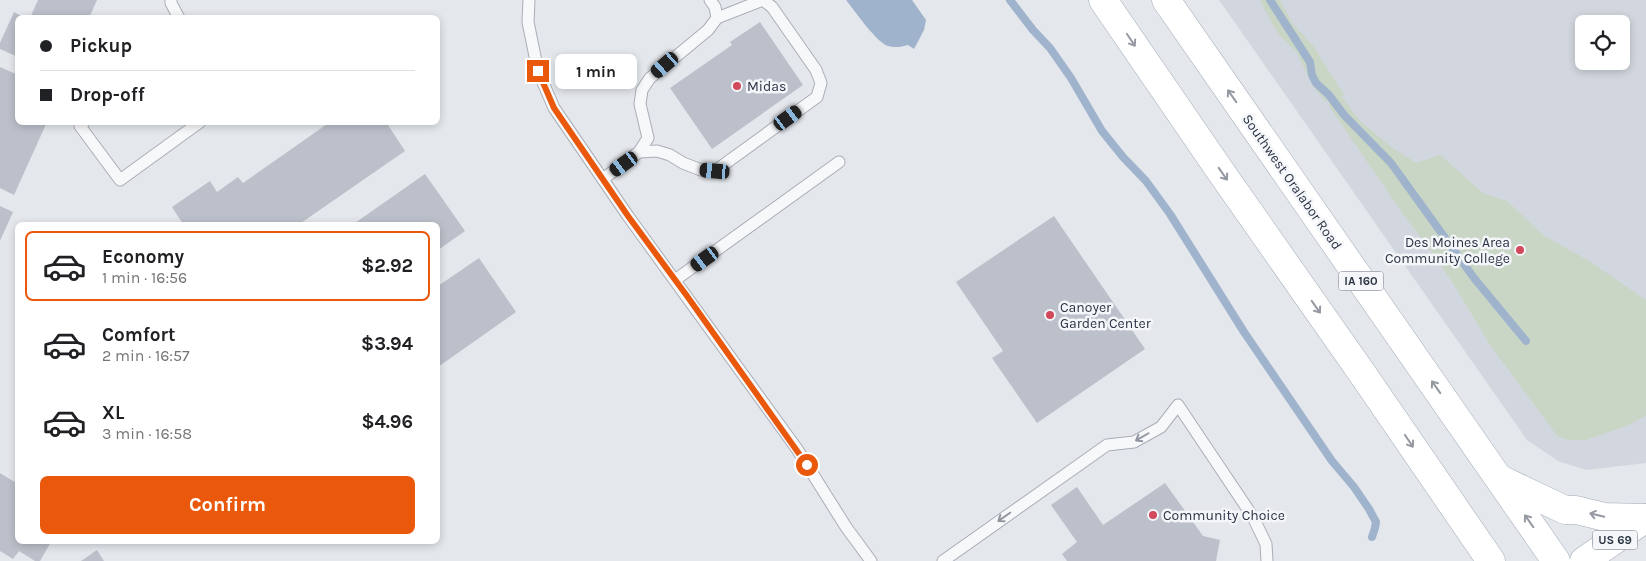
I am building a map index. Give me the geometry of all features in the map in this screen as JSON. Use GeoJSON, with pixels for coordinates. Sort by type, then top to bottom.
{"type":"FeatureCollection","features":[{"type":"Feature","properties":{"kind":"main road"},"geometry":{"type":"LineString","coordinates":[[1103,0],[1491,561]]}},
{"type":"Feature","properties":{"kind":"main road","name":"Southwest Oralabor Road"},"geometry":{"type":"LineString","coordinates":[[1166,0],[1556,561]]}},
{"type":"Feature","properties":{"kind":"main road"},"geometry":{"type":"LineString","coordinates":[[1500,480],[1565,510],[1576,510],[1605,517],[1646,518]]}},
{"type":"Feature","properties":{"kind":"main road","name":"US 69"},"geometry":{"type":"LineString","coordinates":[[1584,561],[1646,518]]}},
{"type":"Feature","properties":{"kind":"lane"},"geometry":{"type":"LineString","coordinates":[[171,0],[177,15]]}},
{"type":"Feature","properties":{"kind":"lane"},"geometry":{"type":"LineString","coordinates":[[529,0],[528,22],[538,71],[554,108],[797,449],[846,527],[871,561]]}},
{"type":"Feature","properties":{"kind":"lane"},"geometry":{"type":"LineString","coordinates":[[710,0],[715,8],[717,18]]}},
{"type":"Feature","properties":{"kind":"lane"},"geometry":{"type":"LineString","coordinates":[[603,179],[639,152],[648,138],[640,104],[642,90],[650,78],[708,30],[717,18],[763,0],[772,7],[816,70],[821,83],[817,97],[715,171],[701,170],[657,151],[639,152]]}},
{"type":"Feature","properties":{"kind":"lane"},"geometry":{"type":"LineString","coordinates":[[81,125],[120,180],[196,125]]}},
{"type":"Feature","properties":{"kind":"lane"},"geometry":{"type":"LineString","coordinates":[[675,280],[839,162]]}},
{"type":"Feature","properties":{"kind":"lane"},"geometry":{"type":"LineString","coordinates":[[945,560],[1107,445],[1134,442],[1161,427],[1178,405],[1253,517],[1266,544],[1267,561]]}},
{"type":"Feature","properties":{"kind":"shaded area","name":"Des Moines Area Community College"},"geometry":{"type":"Polygon","coordinates":[[[1219,0],[1646,0],[1646,463],[1586,470],[1558,461],[1527,440],[1219,0]]]}},
{"type":"Feature","properties":{"kind":"green space"},"geometry":{"type":"Polygon","coordinates":[[[1260,0],[1280,0],[1293,24],[1314,47],[1344,95],[1340,97],[1342,97],[1360,121],[1390,146],[1416,163],[1440,155],[1483,193],[1507,201],[1543,235],[1589,261],[1646,300],[1646,415],[1629,425],[1586,440],[1570,440],[1558,437],[1490,345],[1430,249],[1405,217],[1329,106],[1329,100],[1325,101],[1313,86],[1296,51],[1281,37],[1260,0]]]}},
{"type":"Feature","properties":{"kind":"water"},"geometry":{"type":"Polygon","coordinates":[[[846,0],[912,0],[926,20],[924,30],[914,49],[908,45],[893,47],[883,43],[872,33],[846,0]]]}},
{"type":"Feature","properties":{"kind":"building"},"geometry":{"type":"Polygon","coordinates":[[[38,0],[97,0],[90,15],[31,15],[38,0]]]}},
{"type":"Feature","properties":{"kind":"building"},"geometry":{"type":"Polygon","coordinates":[[[14,12],[20,15],[15,15],[15,56],[0,49],[0,43],[14,12]]]}},
{"type":"Feature","properties":{"kind":"building","name":"Midas"},"geometry":{"type":"Polygon","coordinates":[[[760,22],[803,85],[712,149],[670,88],[732,45],[730,42],[760,22]]]}},
{"type":"Feature","properties":{"kind":"building"},"geometry":{"type":"Polygon","coordinates":[[[0,67],[15,74],[15,125],[46,125],[14,195],[0,188],[0,67]]]}},
{"type":"Feature","properties":{"kind":"building"},"geometry":{"type":"Polygon","coordinates":[[[326,125],[388,125],[405,151],[302,222],[182,222],[172,207],[210,181],[217,192],[238,177],[243,183],[326,125]]]}},
{"type":"Feature","properties":{"kind":"building"},"geometry":{"type":"Polygon","coordinates":[[[425,174],[465,231],[440,249],[440,222],[356,222],[425,174]]]}},
{"type":"Feature","properties":{"kind":"building"},"geometry":{"type":"Polygon","coordinates":[[[0,206],[13,212],[0,241],[0,206]]]}},
{"type":"Feature","properties":{"kind":"building","name":"Canoyer Garden Center"},"geometry":{"type":"Polygon","coordinates":[[[1054,216],[1145,349],[1037,423],[992,358],[1003,351],[956,282],[1054,216]]]}},
{"type":"Feature","properties":{"kind":"building"},"geometry":{"type":"Polygon","coordinates":[[[479,258],[516,312],[440,366],[440,285],[479,258]]]}},
{"type":"Feature","properties":{"kind":"building"},"geometry":{"type":"Polygon","coordinates":[[[0,473],[15,482],[15,544],[50,544],[40,561],[35,561],[19,551],[13,559],[0,551],[0,473]]]}},
{"type":"Feature","properties":{"kind":"building","name":"Community Choice"},"geometry":{"type":"Polygon","coordinates":[[[1165,483],[1203,536],[1220,540],[1216,561],[1067,561],[1062,554],[1077,542],[1051,505],[1077,487],[1103,525],[1165,483]]]}},
{"type":"Feature","properties":{"kind":"building"},"geometry":{"type":"Polygon","coordinates":[[[97,550],[104,561],[81,561],[97,550]]]}},
{"type":"Feature","properties":{"kind":"waterway"},"geometry":{"type":"LineString","coordinates":[[1010,0],[1033,30],[1050,48],[1071,78],[1102,131],[1146,181],[1170,214],[1244,332],[1332,461],[1354,487],[1369,509],[1376,522],[1372,537]]}},
{"type":"Feature","properties":{"kind":"waterway"},"geometry":{"type":"LineString","coordinates":[[1270,0],[1310,62],[1312,75],[1316,83],[1391,163],[1474,278],[1526,341]]}},
{"type":"Feature","properties":{"kind":"place","name":"Midas"},"geometry":{"type":"Point","coordinates":[737,86]}},
{"type":"Feature","properties":{"kind":"place","name":"Des Moines Area Community College"},"geometry":{"type":"Point","coordinates":[1520,250]}},
{"type":"Feature","properties":{"kind":"place","name":"Canoyer Garden Center"},"geometry":{"type":"Point","coordinates":[1050,315]}},
{"type":"Feature","properties":{"kind":"place","name":"Community Choice"},"geometry":{"type":"Point","coordinates":[1153,515]}},
{"type":"Feature","properties":{"kind":"route"},"geometry":{"type":"LineString","coordinates":[[538,71],[554,108],[628,216],[807,465]]}}]}
